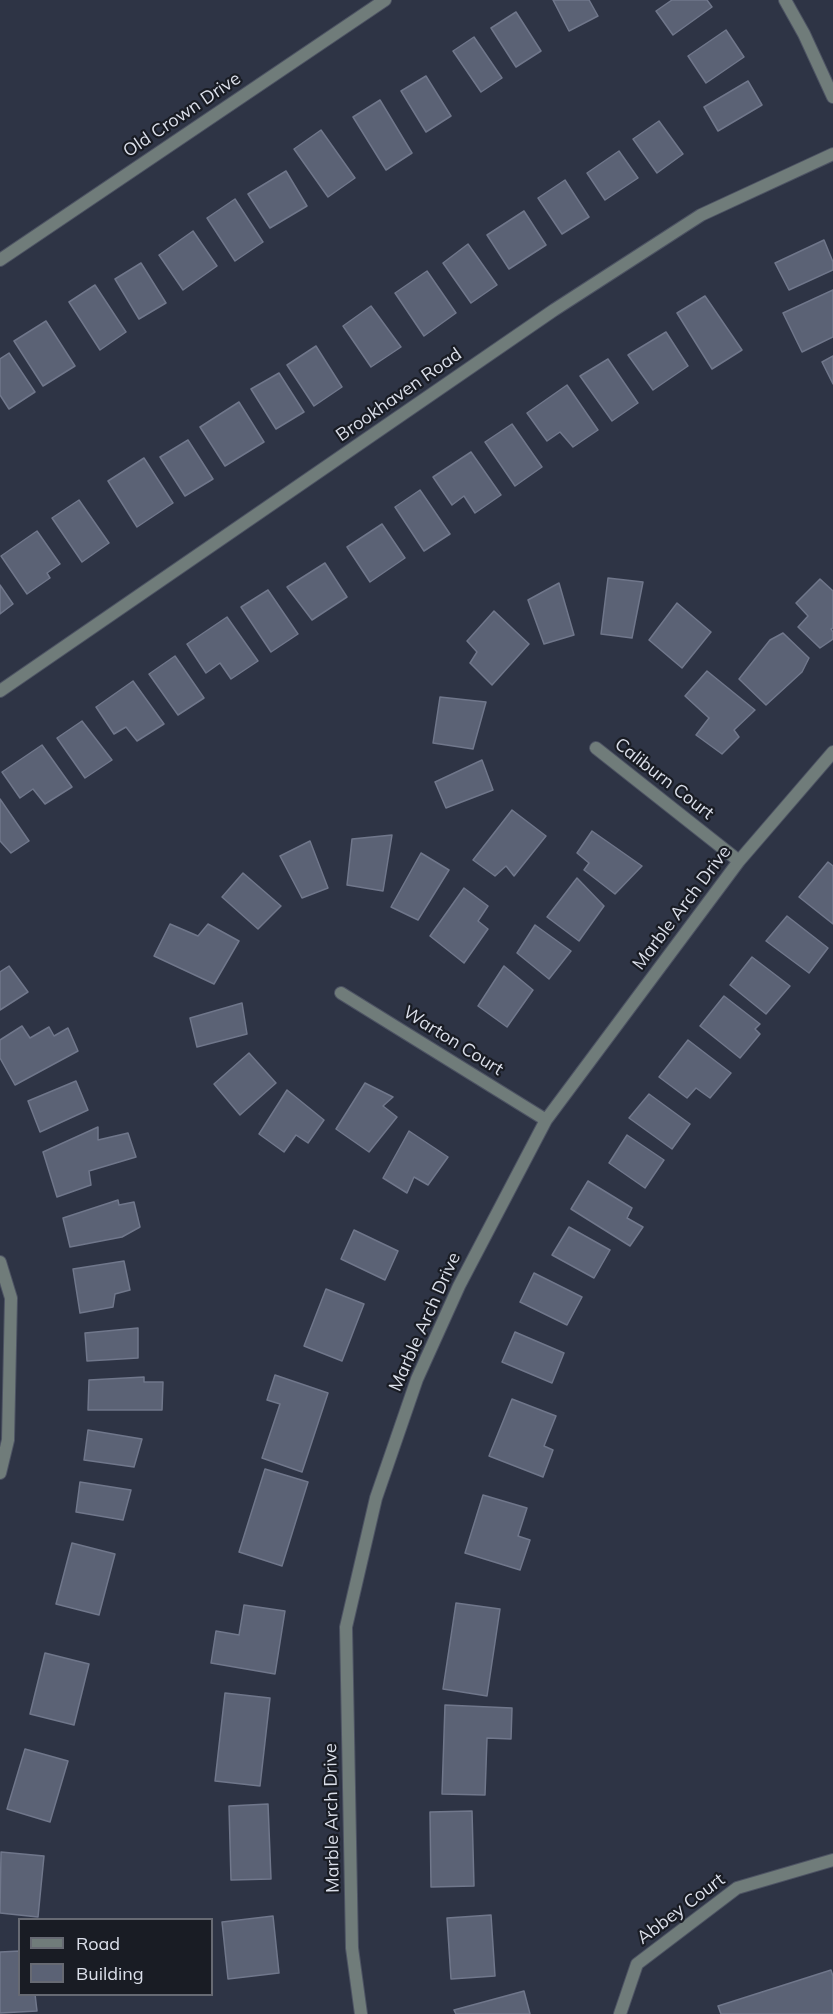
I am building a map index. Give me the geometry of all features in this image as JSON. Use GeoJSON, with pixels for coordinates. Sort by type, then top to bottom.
{"type":"FeatureCollection","features":[{"type":"Feature","properties":{"kind":"street","name":"Old Crown Drive"},"geometry":{"type":"LineString","coordinates":[[0,260],[385,0]]}},
{"type":"Feature","properties":{"kind":"street"},"geometry":{"type":"LineString","coordinates":[[785,0],[804,34],[833,97]]}},
{"type":"Feature","properties":{"kind":"street","name":"Brookhaven Road"},"geometry":{"type":"LineString","coordinates":[[0,691],[564,304],[701,216],[833,154]]}},
{"type":"Feature","properties":{"kind":"street","name":"Caliburn Court"},"geometry":{"type":"LineString","coordinates":[[596,748],[739,861]]}},
{"type":"Feature","properties":{"kind":"street","name":"Marble Arch Drive"},"geometry":{"type":"LineString","coordinates":[[361,2014],[352,1948],[346,1628],[376,1498],[417,1378],[459,1286],[546,1120],[739,861],[833,752]]}},
{"type":"Feature","properties":{"kind":"street","name":"Warton Court"},"geometry":{"type":"LineString","coordinates":[[341,993],[546,1120]]}},
{"type":"Feature","properties":{"kind":"street"},"geometry":{"type":"LineString","coordinates":[[0,1262],[10,1298],[8,1440],[0,1473]]}},
{"type":"Feature","properties":{"kind":"street","name":"Abbey Court"},"geometry":{"type":"LineString","coordinates":[[620,2014],[637,1964],[737,1888],[833,1860]]}},
{"type":"Feature","properties":{"kind":"building"},"geometry":{"type":"Polygon","coordinates":[[[553,0],[589,0],[598,16],[569,31],[553,0]]]}},
{"type":"Feature","properties":{"kind":"building"},"geometry":{"type":"Polygon","coordinates":[[[672,0],[707,0],[712,7],[673,35],[656,11],[672,0]]]}},
{"type":"Feature","properties":{"kind":"building"},"geometry":{"type":"Polygon","coordinates":[[[516,12],[541,51],[516,67],[491,28],[516,12]]]}},
{"type":"Feature","properties":{"kind":"building"},"geometry":{"type":"Polygon","coordinates":[[[726,30],[744,57],[706,83],[688,56],[726,30]]]}},
{"type":"Feature","properties":{"kind":"building"},"geometry":{"type":"Polygon","coordinates":[[[474,37],[502,78],[481,92],[453,51],[474,37]]]}},
{"type":"Feature","properties":{"kind":"building"},"geometry":{"type":"Polygon","coordinates":[[[426,76],[451,116],[426,132],[401,91],[426,76]]]}},
{"type":"Feature","properties":{"kind":"building"},"geometry":{"type":"Polygon","coordinates":[[[748,81],[762,105],[718,131],[704,107],[748,81]]]}},
{"type":"Feature","properties":{"kind":"building"},"geometry":{"type":"Polygon","coordinates":[[[380,100],[412,153],[386,170],[353,117],[380,100]]]}},
{"type":"Feature","properties":{"kind":"building"},"geometry":{"type":"Polygon","coordinates":[[[659,121],[683,154],[657,173],[633,139],[659,121]]]}},
{"type":"Feature","properties":{"kind":"building"},"geometry":{"type":"Polygon","coordinates":[[[321,130],[355,178],[328,197],[294,149],[321,130]]]}},
{"type":"Feature","properties":{"kind":"building"},"geometry":{"type":"Polygon","coordinates":[[[619,151],[638,178],[605,200],[587,173],[619,151]]]}},
{"type":"Feature","properties":{"kind":"building"},"geometry":{"type":"Polygon","coordinates":[[[286,171],[307,206],[270,228],[248,194],[286,171]]]}},
{"type":"Feature","properties":{"kind":"building"},"geometry":{"type":"Polygon","coordinates":[[[565,180],[589,217],[562,234],[538,198],[565,180]]]}},
{"type":"Feature","properties":{"kind":"building"},"geometry":{"type":"Polygon","coordinates":[[[235,199],[263,242],[235,261],[207,218],[235,199]]]}},
{"type":"Feature","properties":{"kind":"building"},"geometry":{"type":"Polygon","coordinates":[[[524,211],[546,245],[509,269],[487,235],[524,211]]]}},
{"type":"Feature","properties":{"kind":"building"},"geometry":{"type":"Polygon","coordinates":[[[193,231],[217,266],[183,290],[159,255],[193,231]]]}},
{"type":"Feature","properties":{"kind":"building"},"geometry":{"type":"Polygon","coordinates":[[[824,240],[833,262],[833,270],[789,290],[775,263],[824,240]]]}},
{"type":"Feature","properties":{"kind":"building"},"geometry":{"type":"Polygon","coordinates":[[[468,244],[497,285],[471,303],[443,263],[468,244]]]}},
{"type":"Feature","properties":{"kind":"building"},"geometry":{"type":"Polygon","coordinates":[[[141,263],[166,303],[139,319],[115,279],[141,263]]]}},
{"type":"Feature","properties":{"kind":"building"},"geometry":{"type":"Polygon","coordinates":[[[427,271],[456,313],[424,336],[395,293],[427,271]]]}},
{"type":"Feature","properties":{"kind":"building"},"geometry":{"type":"Polygon","coordinates":[[[95,285],[126,332],[100,350],[69,302],[95,285]]]}},
{"type":"Feature","properties":{"kind":"building"},"geometry":{"type":"Polygon","coordinates":[[[833,290],[833,337],[802,352],[783,313],[833,290]]]}},
{"type":"Feature","properties":{"kind":"building"},"geometry":{"type":"Polygon","coordinates":[[[705,296],[742,350],[712,369],[677,313],[705,296]]]}},
{"type":"Feature","properties":{"kind":"building"},"geometry":{"type":"Polygon","coordinates":[[[371,306],[401,347],[371,367],[343,326],[371,306]]]}},
{"type":"Feature","properties":{"kind":"building"},"geometry":{"type":"Polygon","coordinates":[[[46,321],[75,366],[43,386],[14,341],[46,321]]]}},
{"type":"Feature","properties":{"kind":"building"},"geometry":{"type":"Polygon","coordinates":[[[666,332],[688,366],[653,390],[628,355],[666,332]]]}},
{"type":"Feature","properties":{"kind":"building"},"geometry":{"type":"Polygon","coordinates":[[[316,346],[342,387],[314,406],[287,365],[316,346]]]}},
{"type":"Feature","properties":{"kind":"building"},"geometry":{"type":"Polygon","coordinates":[[[9,353],[35,392],[9,409],[0,395],[0,359],[9,353]]]}},
{"type":"Feature","properties":{"kind":"building"},"geometry":{"type":"Polygon","coordinates":[[[833,356],[833,384],[822,362],[833,356]]]}},
{"type":"Feature","properties":{"kind":"building"},"geometry":{"type":"Polygon","coordinates":[[[608,359],[638,403],[612,421],[580,376],[608,359]]]}},
{"type":"Feature","properties":{"kind":"building"},"geometry":{"type":"Polygon","coordinates":[[[279,373],[304,412],[276,429],[251,389],[279,373]]]}},
{"type":"Feature","properties":{"kind":"building"},"geometry":{"type":"Polygon","coordinates":[[[567,385],[598,430],[573,447],[560,432],[547,441],[527,413],[567,385]]]}},
{"type":"Feature","properties":{"kind":"building"},"geometry":{"type":"Polygon","coordinates":[[[239,402],[264,442],[225,466],[200,427],[239,402]]]}},
{"type":"Feature","properties":{"kind":"building"},"geometry":{"type":"Polygon","coordinates":[[[512,424],[542,467],[515,486],[485,442],[512,424]]]}},
{"type":"Feature","properties":{"kind":"building"},"geometry":{"type":"Polygon","coordinates":[[[188,440],[213,479],[185,496],[160,457],[188,440]]]}},
{"type":"Feature","properties":{"kind":"building"},"geometry":{"type":"Polygon","coordinates":[[[471,452],[501,495],[475,513],[464,496],[452,505],[433,477],[471,452]]]}},
{"type":"Feature","properties":{"kind":"building"},"geometry":{"type":"Polygon","coordinates":[[[144,458],[173,503],[137,527],[108,481],[144,458]]]}},
{"type":"Feature","properties":{"kind":"building"},"geometry":{"type":"Polygon","coordinates":[[[420,490],[450,534],[424,551],[395,507],[420,490]]]}},
{"type":"Feature","properties":{"kind":"building"},"geometry":{"type":"Polygon","coordinates":[[[79,500],[109,543],[82,562],[52,518],[79,500]]]}},
{"type":"Feature","properties":{"kind":"building"},"geometry":{"type":"Polygon","coordinates":[[[382,524],[405,558],[370,582],[347,547],[382,524]]]}},
{"type":"Feature","properties":{"kind":"building"},"geometry":{"type":"Polygon","coordinates":[[[37,531],[60,564],[47,573],[50,578],[27,594],[1,556],[37,531]]]}},
{"type":"Feature","properties":{"kind":"building"},"geometry":{"type":"Polygon","coordinates":[[[325,563],[347,597],[312,620],[287,587],[325,563]]]}},
{"type":"Feature","properties":{"kind":"building"},"geometry":{"type":"Polygon","coordinates":[[[608,578],[643,582],[632,638],[601,634],[608,578]]]}},
{"type":"Feature","properties":{"kind":"building"},"geometry":{"type":"Polygon","coordinates":[[[820,579],[833,591],[833,628],[831,629],[833,639],[820,648],[798,627],[808,616],[796,603],[820,579]]]}},
{"type":"Feature","properties":{"kind":"building"},"geometry":{"type":"Polygon","coordinates":[[[559,583],[574,635],[544,644],[528,600],[559,583]]]}},
{"type":"Feature","properties":{"kind":"building"},"geometry":{"type":"Polygon","coordinates":[[[0,585],[13,604],[0,614],[0,585]]]}},
{"type":"Feature","properties":{"kind":"building"},"geometry":{"type":"Polygon","coordinates":[[[268,590],[298,634],[271,652],[241,607],[268,590]]]}},
{"type":"Feature","properties":{"kind":"building"},"geometry":{"type":"Polygon","coordinates":[[[677,603],[711,632],[682,668],[649,640],[677,603]]]}},
{"type":"Feature","properties":{"kind":"building"},"geometry":{"type":"Polygon","coordinates":[[[494,611],[529,644],[492,685],[470,663],[477,652],[467,641],[494,611]]]}},
{"type":"Feature","properties":{"kind":"building"},"geometry":{"type":"Polygon","coordinates":[[[227,617],[258,661],[231,679],[220,663],[206,673],[187,644],[227,617]]]}},
{"type":"Feature","properties":{"kind":"building"},"geometry":{"type":"Polygon","coordinates":[[[783,633],[809,658],[802,672],[766,705],[739,679],[770,640],[783,633]]]}},
{"type":"Feature","properties":{"kind":"building"},"geometry":{"type":"Polygon","coordinates":[[[175,656],[204,698],[178,715],[149,674],[175,656]]]}},
{"type":"Feature","properties":{"kind":"building"},"geometry":{"type":"Polygon","coordinates":[[[707,671],[755,710],[734,730],[739,737],[722,754],[696,735],[709,718],[685,696],[707,671]]]}},
{"type":"Feature","properties":{"kind":"building"},"geometry":{"type":"Polygon","coordinates":[[[133,681],[164,724],[137,741],[126,727],[114,734],[96,707],[133,681]]]}},
{"type":"Feature","properties":{"kind":"building"},"geometry":{"type":"Polygon","coordinates":[[[440,697],[486,702],[473,749],[433,743],[440,697]]]}},
{"type":"Feature","properties":{"kind":"building"},"geometry":{"type":"Polygon","coordinates":[[[82,721],[112,760],[85,778],[57,738],[82,721]]]}},
{"type":"Feature","properties":{"kind":"building"},"geometry":{"type":"Polygon","coordinates":[[[42,745],[72,787],[45,804],[33,789],[20,798],[2,772],[42,745]]]}},
{"type":"Feature","properties":{"kind":"building"},"geometry":{"type":"Polygon","coordinates":[[[482,760],[493,790],[446,808],[435,782],[482,760]]]}},
{"type":"Feature","properties":{"kind":"building"},"geometry":{"type":"Polygon","coordinates":[[[0,799],[29,841],[11,853],[0,841],[0,799]]]}},
{"type":"Feature","properties":{"kind":"building"},"geometry":{"type":"Polygon","coordinates":[[[512,810],[546,836],[514,876],[506,866],[495,876],[473,860],[512,810]]]}},
{"type":"Feature","properties":{"kind":"building"},"geometry":{"type":"Polygon","coordinates":[[[592,831],[642,866],[615,894],[584,870],[589,863],[577,853],[592,831]]]}},
{"type":"Feature","properties":{"kind":"building"},"geometry":{"type":"Polygon","coordinates":[[[392,835],[383,891],[347,885],[352,839],[392,835]]]}},
{"type":"Feature","properties":{"kind":"building"},"geometry":{"type":"Polygon","coordinates":[[[310,841],[328,888],[302,898],[280,856],[310,841]]]}},
{"type":"Feature","properties":{"kind":"building"},"geometry":{"type":"Polygon","coordinates":[[[421,853],[449,870],[418,920],[391,907],[421,853]]]}},
{"type":"Feature","properties":{"kind":"building"},"geometry":{"type":"Polygon","coordinates":[[[828,862],[833,866],[833,924],[799,897],[828,862]]]}},
{"type":"Feature","properties":{"kind":"building"},"geometry":{"type":"Polygon","coordinates":[[[243,873],[281,906],[258,929],[222,897],[243,873]]]}},
{"type":"Feature","properties":{"kind":"building"},"geometry":{"type":"Polygon","coordinates":[[[577,878],[604,906],[579,941],[547,917],[577,878]]]}},
{"type":"Feature","properties":{"kind":"building"},"geometry":{"type":"Polygon","coordinates":[[[464,888],[488,906],[478,921],[488,929],[464,963],[430,936],[464,888]]]}},
{"type":"Feature","properties":{"kind":"building"},"geometry":{"type":"Polygon","coordinates":[[[787,916],[828,948],[809,973],[766,941],[787,916]]]}},
{"type":"Feature","properties":{"kind":"building"},"geometry":{"type":"Polygon","coordinates":[[[170,924],[198,936],[208,924],[239,941],[214,984],[154,956],[170,924]]]}},
{"type":"Feature","properties":{"kind":"building"},"geometry":{"type":"Polygon","coordinates":[[[535,925],[571,951],[549,979],[517,953],[535,925]]]}},
{"type":"Feature","properties":{"kind":"building"},"geometry":{"type":"Polygon","coordinates":[[[752,957],[790,986],[766,1014],[730,985],[752,957]]]}},
{"type":"Feature","properties":{"kind":"building"},"geometry":{"type":"Polygon","coordinates":[[[9,966],[28,992],[0,1010],[0,972],[9,966]]]}},
{"type":"Feature","properties":{"kind":"building"},"geometry":{"type":"Polygon","coordinates":[[[504,966],[533,990],[507,1027],[478,1006],[504,966]]]}},
{"type":"Feature","properties":{"kind":"building"},"geometry":{"type":"Polygon","coordinates":[[[724,996],[760,1024],[755,1029],[760,1034],[740,1058],[700,1026],[724,996]]]}},
{"type":"Feature","properties":{"kind":"building"},"geometry":{"type":"Polygon","coordinates":[[[242,1003],[247,1034],[197,1047],[190,1018],[242,1003]]]}},
{"type":"Feature","properties":{"kind":"building"},"geometry":{"type":"Polygon","coordinates":[[[22,1026],[30,1038],[49,1027],[54,1036],[68,1028],[78,1051],[15,1085],[0,1058],[0,1040],[22,1026]]]}},
{"type":"Feature","properties":{"kind":"building"},"geometry":{"type":"Polygon","coordinates":[[[688,1040],[731,1073],[710,1098],[696,1088],[687,1098],[659,1077],[688,1040]]]}},
{"type":"Feature","properties":{"kind":"building"},"geometry":{"type":"Polygon","coordinates":[[[249,1053],[276,1083],[240,1115],[214,1084],[249,1053]]]}},
{"type":"Feature","properties":{"kind":"building"},"geometry":{"type":"Polygon","coordinates":[[[76,1081],[88,1110],[40,1132],[28,1101],[76,1081]]]}},
{"type":"Feature","properties":{"kind":"building"},"geometry":{"type":"Polygon","coordinates":[[[365,1083],[393,1097],[383,1106],[397,1117],[369,1152],[336,1129],[365,1083]]]}},
{"type":"Feature","properties":{"kind":"building"},"geometry":{"type":"Polygon","coordinates":[[[287,1090],[324,1120],[308,1143],[296,1135],[284,1152],[259,1134],[287,1090]]]}},
{"type":"Feature","properties":{"kind":"building"},"geometry":{"type":"Polygon","coordinates":[[[649,1094],[690,1124],[672,1149],[629,1118],[649,1094]]]}},
{"type":"Feature","properties":{"kind":"building"},"geometry":{"type":"Polygon","coordinates":[[[98,1127],[98,1140],[128,1133],[136,1157],[89,1171],[91,1185],[57,1197],[43,1152],[98,1127]]]}},
{"type":"Feature","properties":{"kind":"building"},"geometry":{"type":"Polygon","coordinates":[[[409,1131],[448,1157],[428,1185],[414,1177],[407,1193],[383,1178],[409,1131]]]}},
{"type":"Feature","properties":{"kind":"building"},"geometry":{"type":"Polygon","coordinates":[[[627,1135],[664,1160],[645,1188],[609,1163],[627,1135]]]}},
{"type":"Feature","properties":{"kind":"building"},"geometry":{"type":"Polygon","coordinates":[[[588,1181],[632,1208],[627,1218],[643,1227],[630,1246],[571,1209],[588,1181]]]}},
{"type":"Feature","properties":{"kind":"building"},"geometry":{"type":"Polygon","coordinates":[[[118,1200],[119,1205],[134,1202],[140,1227],[122,1237],[70,1247],[63,1218],[118,1200]]]}},
{"type":"Feature","properties":{"kind":"building"},"geometry":{"type":"Polygon","coordinates":[[[569,1227],[610,1250],[594,1278],[552,1255],[569,1227]]]}},
{"type":"Feature","properties":{"kind":"building"},"geometry":{"type":"Polygon","coordinates":[[[354,1230],[398,1251],[385,1280],[341,1259],[354,1230]]]}},
{"type":"Feature","properties":{"kind":"building"},"geometry":{"type":"Polygon","coordinates":[[[124,1261],[130,1290],[115,1294],[113,1307],[80,1313],[73,1269],[124,1261]]]}},
{"type":"Feature","properties":{"kind":"building"},"geometry":{"type":"Polygon","coordinates":[[[534,1273],[582,1297],[567,1325],[520,1302],[534,1273]]]}},
{"type":"Feature","properties":{"kind":"building"},"geometry":{"type":"Polygon","coordinates":[[[326,1289],[364,1304],[342,1361],[304,1346],[326,1289]]]}},
{"type":"Feature","properties":{"kind":"building"},"geometry":{"type":"Polygon","coordinates":[[[138,1328],[138,1358],[87,1361],[85,1333],[138,1328]]]}},
{"type":"Feature","properties":{"kind":"building"},"geometry":{"type":"Polygon","coordinates":[[[515,1332],[564,1353],[552,1383],[502,1362],[515,1332]]]}},
{"type":"Feature","properties":{"kind":"building"},"geometry":{"type":"Polygon","coordinates":[[[275,1375],[328,1393],[302,1472],[262,1458],[280,1404],[267,1400],[275,1375]]]}},
{"type":"Feature","properties":{"kind":"building"},"geometry":{"type":"Polygon","coordinates":[[[144,1377],[144,1382],[163,1382],[162,1410],[88,1410],[89,1380],[144,1377]]]}},
{"type":"Feature","properties":{"kind":"building"},"geometry":{"type":"Polygon","coordinates":[[[512,1399],[556,1416],[544,1446],[553,1450],[543,1477],[489,1456],[512,1399]]]}},
{"type":"Feature","properties":{"kind":"building"},"geometry":{"type":"Polygon","coordinates":[[[88,1430],[142,1439],[134,1467],[84,1460],[88,1430]]]}},
{"type":"Feature","properties":{"kind":"building"},"geometry":{"type":"Polygon","coordinates":[[[265,1469],[308,1482],[282,1566],[239,1552],[265,1469]]]}},
{"type":"Feature","properties":{"kind":"building"},"geometry":{"type":"Polygon","coordinates":[[[80,1482],[131,1490],[123,1520],[76,1512],[80,1482]]]}},
{"type":"Feature","properties":{"kind":"building"},"geometry":{"type":"Polygon","coordinates":[[[483,1495],[527,1508],[518,1536],[530,1540],[520,1570],[465,1553],[483,1495]]]}},
{"type":"Feature","properties":{"kind":"building"},"geometry":{"type":"Polygon","coordinates":[[[72,1543],[115,1554],[99,1615],[56,1604],[72,1543]]]}},
{"type":"Feature","properties":{"kind":"building"},"geometry":{"type":"Polygon","coordinates":[[[456,1603],[500,1609],[487,1696],[443,1689],[456,1603]]]}},
{"type":"Feature","properties":{"kind":"building"},"geometry":{"type":"Polygon","coordinates":[[[244,1605],[285,1611],[275,1674],[211,1663],[216,1631],[239,1635],[244,1605]]]}},
{"type":"Feature","properties":{"kind":"building"},"geometry":{"type":"Polygon","coordinates":[[[45,1653],[89,1664],[74,1725],[30,1714],[45,1653]]]}},
{"type":"Feature","properties":{"kind":"building"},"geometry":{"type":"Polygon","coordinates":[[[225,1693],[270,1698],[260,1786],[215,1781],[225,1693]]]}},
{"type":"Feature","properties":{"kind":"building"},"geometry":{"type":"Polygon","coordinates":[[[445,1705],[512,1708],[511,1739],[487,1738],[485,1795],[442,1794],[445,1705]]]}},
{"type":"Feature","properties":{"kind":"building"},"geometry":{"type":"Polygon","coordinates":[[[25,1749],[68,1761],[50,1822],[7,1809],[25,1749]]]}},
{"type":"Feature","properties":{"kind":"building"},"geometry":{"type":"Polygon","coordinates":[[[268,1804],[271,1879],[231,1880],[229,1806],[268,1804]]]}},
{"type":"Feature","properties":{"kind":"building"},"geometry":{"type":"Polygon","coordinates":[[[472,1811],[474,1886],[431,1887],[430,1812],[472,1811]]]}},
{"type":"Feature","properties":{"kind":"building"},"geometry":{"type":"Polygon","coordinates":[[[1,1852],[44,1856],[38,1917],[0,1913],[1,1852]]]}},
{"type":"Feature","properties":{"kind":"building"},"geometry":{"type":"Polygon","coordinates":[[[491,1915],[495,1976],[451,1979],[447,1918],[491,1915]]]}},
{"type":"Feature","properties":{"kind":"building"},"geometry":{"type":"Polygon","coordinates":[[[273,1916],[279,1973],[228,1979],[222,1922],[273,1916]]]}},
{"type":"Feature","properties":{"kind":"building"},"geometry":{"type":"Polygon","coordinates":[[[18,1951],[18,1996],[35,1996],[37,2011],[0,2013],[0,1952],[18,1951]]]}},
{"type":"Feature","properties":{"kind":"building"},"geometry":{"type":"Polygon","coordinates":[[[831,1970],[833,2014],[721,2014],[718,2006],[831,1970]]]}},
{"type":"Feature","properties":{"kind":"building"},"geometry":{"type":"Polygon","coordinates":[[[524,1991],[530,2014],[456,2014],[454,2010],[524,1991]]]}}]}
